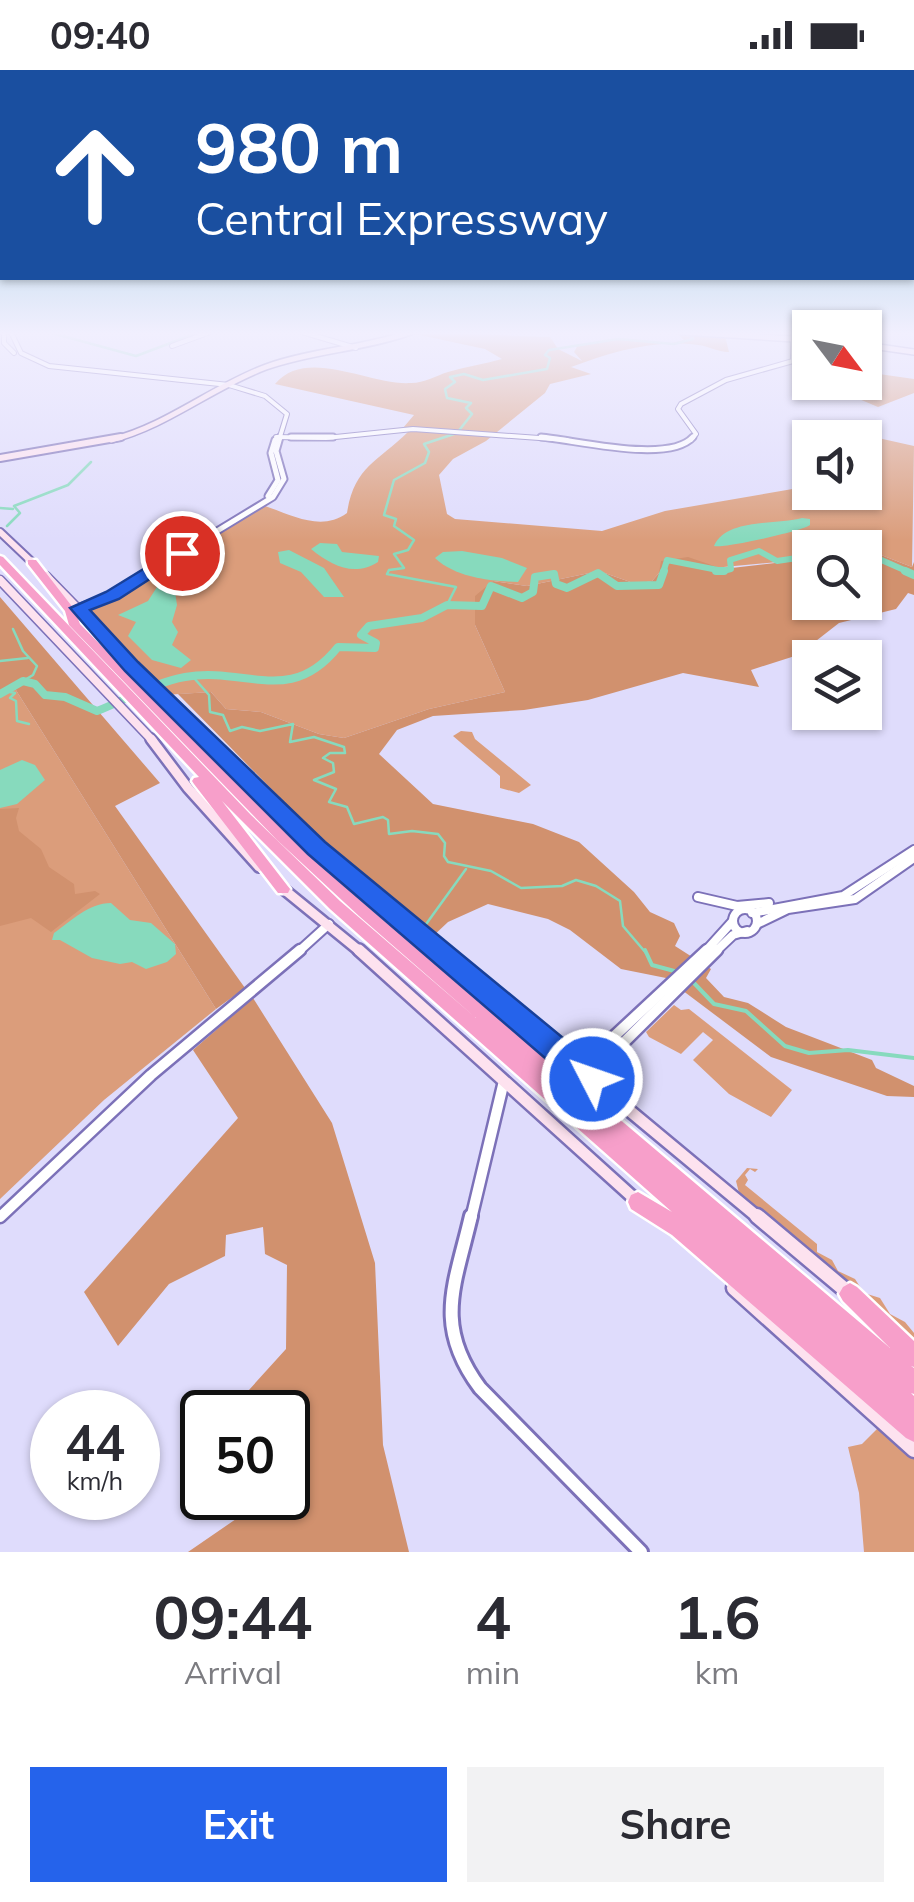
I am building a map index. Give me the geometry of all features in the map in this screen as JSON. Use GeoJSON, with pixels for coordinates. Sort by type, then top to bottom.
{"type":"FeatureCollection","features":[{"type":"Feature","properties":{"kind":"highway"},"geometry":{"type":"LineString","coordinates":[[0,547],[75,625],[201,770],[347,916],[914,1411]]}},
{"type":"Feature","properties":{"kind":"highway"},"geometry":{"type":"LineString","coordinates":[[0,559],[125,683]]}},
{"type":"Feature","properties":{"kind":"highway"},"geometry":{"type":"LineString","coordinates":[[32,562],[70,611],[75,625]]}},
{"type":"Feature","properties":{"kind":"highway"},"geometry":{"type":"LineString","coordinates":[[0,572],[42,612],[53,615]]}},
{"type":"Feature","properties":{"kind":"highway"},"geometry":{"type":"LineString","coordinates":[[148,708],[364,912],[914,1383]]}},
{"type":"Feature","properties":{"kind":"highway"},"geometry":{"type":"LineString","coordinates":[[201,770],[198,780],[283,889]]}},
{"type":"Feature","properties":{"kind":"highway"},"geometry":{"type":"LineString","coordinates":[[364,912],[439,960],[550,1052],[592,1079]]}},
{"type":"Feature","properties":{"kind":"highway"},"geometry":{"type":"LineString","coordinates":[[638,1202],[678,1228],[914,1430]]}},
{"type":"Feature","properties":{"kind":"highway"},"geometry":{"type":"LineString","coordinates":[[850,1294],[914,1356]]}},
{"type":"Feature","properties":{"kind":"main road"},"geometry":{"type":"LineString","coordinates":[[2,455],[93,443],[153,426],[198,401]]}},
{"type":"Feature","properties":{"kind":"main road"},"geometry":{"type":"LineString","coordinates":[[0,532],[78,607],[125,683],[121,704],[148,708],[242,771],[316,848],[914,1347]]}},
{"type":"Feature","properties":{"kind":"main road"},"geometry":{"type":"LineString","coordinates":[[0,580],[61,647],[125,683],[152,687],[148,708],[188,788],[283,889],[329,924],[914,1450]]}},
{"type":"Feature","properties":{"kind":"street"},"geometry":{"type":"LineString","coordinates":[[78,607],[135,580],[271,496],[279,486],[270,453],[285,414],[271,401]]}},
{"type":"Feature","properties":{"kind":"street"},"geometry":{"type":"LineString","coordinates":[[279,437],[342,438],[402,429],[660,451],[694,438],[694,428],[678,409],[687,401]]}},
{"type":"Feature","properties":{"kind":"street"},"geometry":{"type":"LineString","coordinates":[[700,963],[736,912],[752,913],[852,892],[914,850]]}},
{"type":"Feature","properties":{"kind":"street"},"geometry":{"type":"LineString","coordinates":[[592,1079],[595,1066],[733,935],[756,929],[767,916],[786,910],[857,898],[914,858]]}},
{"type":"Feature","properties":{"kind":"street"},"geometry":{"type":"LineString","coordinates":[[698,896],[745,906],[793,903]]}},
{"type":"Feature","properties":{"kind":"street"},"geometry":{"type":"LineString","coordinates":[[752,913],[760,922]]}},
{"type":"Feature","properties":{"kind":"street"},"geometry":{"type":"LineString","coordinates":[[732,922],[748,931]]}},
{"type":"Feature","properties":{"kind":"street"},"geometry":{"type":"LineString","coordinates":[[0,1217],[151,1074],[329,924]]}},
{"type":"Feature","properties":{"kind":"street"},"geometry":{"type":"LineString","coordinates":[[558,1050],[589,1058],[664,997]]}},
{"type":"Feature","properties":{"kind":"street"},"geometry":{"type":"LineString","coordinates":[[504,1081],[455,1279],[449,1309],[452,1335],[466,1370],[480,1388],[640,1552]]}},
{"type":"Feature","properties":{"kind":"shaded area"},"geometry":{"type":"Polygon","coordinates":[[[352,401],[535,401],[486,441],[453,459],[439,475],[447,514],[455,519],[602,531],[665,511],[792,489],[792,510],[882,510],[882,439],[914,446],[912,567],[882,555],[882,530],[792,530],[792,561],[659,573],[652,581],[636,584],[599,571],[527,586],[493,581],[475,625],[505,692],[429,709],[344,738],[319,734],[261,712],[226,709],[211,692],[164,695],[120,651],[85,607],[114,596],[265,506],[317,522],[337,519],[347,513],[361,475],[408,432],[403,428],[414,415],[352,401]]]}},
{"type":"Feature","properties":{"kind":"shaded area"},"geometry":{"type":"Polygon","coordinates":[[[864,401],[893,401],[878,407],[864,401]]]}},
{"type":"Feature","properties":{"kind":"shaded area"},"geometry":{"type":"Polygon","coordinates":[[[810,519],[810,525],[792,531],[714,546],[729,531],[753,524],[810,519]]]}},
{"type":"Feature","properties":{"kind":"shaded area"},"geometry":{"type":"Polygon","coordinates":[[[320,543],[337,544],[342,552],[379,556],[378,562],[360,569],[343,568],[311,549],[320,543]]]}},
{"type":"Feature","properties":{"kind":"shaded area"},"geometry":{"type":"Polygon","coordinates":[[[289,550],[324,568],[344,597],[324,597],[301,572],[280,563],[278,552],[289,550]]]}},
{"type":"Feature","properties":{"kind":"shaded area"},"geometry":{"type":"Polygon","coordinates":[[[443,552],[502,558],[527,568],[518,582],[497,581],[463,574],[435,558],[443,552]]]}},
{"type":"Feature","properties":{"kind":"shaded area"},"geometry":{"type":"Polygon","coordinates":[[[882,555],[912,567],[914,562],[914,595],[908,593],[896,609],[882,612],[882,555]]]}},
{"type":"Feature","properties":{"kind":"shaded area"},"geometry":{"type":"Polygon","coordinates":[[[688,557],[723,569],[792,561],[792,620],[851,620],[839,623],[817,640],[792,640],[792,657],[751,670],[759,687],[683,673],[588,700],[524,710],[433,716],[397,730],[379,754],[433,804],[533,824],[579,842],[634,892],[650,912],[674,923],[680,936],[675,946],[711,969],[706,978],[724,997],[748,1003],[786,1027],[872,1060],[876,1068],[914,1086],[914,1097],[887,1096],[771,1057],[666,978],[621,969],[570,930],[548,919],[488,904],[448,922],[431,938],[347,866],[178,694],[211,692],[226,709],[261,712],[319,734],[344,738],[429,709],[505,692],[475,625],[475,596],[493,581],[527,586],[599,571],[636,584],[652,581],[659,573],[661,561],[688,557]]]}},
{"type":"Feature","properties":{"kind":"shaded area"},"geometry":{"type":"Polygon","coordinates":[[[174,585],[177,605],[172,622],[178,632],[172,645],[191,660],[181,668],[152,660],[128,636],[136,622],[118,615],[148,601],[157,587],[174,585]]]}},
{"type":"Feature","properties":{"kind":"shaded area"},"geometry":{"type":"Polygon","coordinates":[[[0,597],[160,783],[115,806],[245,988],[216,1009],[14,687],[0,696],[0,597]]]}},
{"type":"Feature","properties":{"kind":"shaded area"},"geometry":{"type":"Polygon","coordinates":[[[14,687],[216,1009],[104,1100],[0,1199],[0,696],[14,687]]]}},
{"type":"Feature","properties":{"kind":"shaded area"},"geometry":{"type":"Polygon","coordinates":[[[461,731],[472,732],[475,739],[531,785],[519,793],[500,788],[500,776],[453,736],[461,731]]]}},
{"type":"Feature","properties":{"kind":"shaded area"},"geometry":{"type":"Polygon","coordinates":[[[22,760],[35,765],[45,780],[17,804],[0,808],[0,770],[22,760]]]}},
{"type":"Feature","properties":{"kind":"shaded area"},"geometry":{"type":"Polygon","coordinates":[[[19,808],[19,831],[41,849],[49,867],[74,884],[75,894],[100,894],[51,932],[31,918],[0,926],[0,809],[19,808]]]}},
{"type":"Feature","properties":{"kind":"shaded area"},"geometry":{"type":"Polygon","coordinates":[[[111,903],[130,920],[151,923],[175,944],[176,954],[167,962],[146,969],[132,962],[120,964],[92,958],[60,940],[52,940],[54,933],[81,914],[111,903]]]}},
{"type":"Feature","properties":{"kind":"shaded area"},"geometry":{"type":"Polygon","coordinates":[[[253,998],[332,1123],[375,1263],[383,1445],[409,1552],[188,1552],[235,1520],[310,1520],[310,1390],[249,1390],[286,1349],[287,1265],[265,1254],[263,1227],[226,1235],[225,1256],[169,1284],[118,1346],[84,1292],[238,1118],[193,1050],[253,998]]]}},
{"type":"Feature","properties":{"kind":"shaded area"},"geometry":{"type":"Polygon","coordinates":[[[674,1005],[681,1010],[689,1009],[792,1090],[771,1117],[729,1094],[693,1060],[713,1040],[703,1032],[681,1054],[649,1037],[646,1032],[674,1005]]]}},
{"type":"Feature","properties":{"kind":"shaded area"},"geometry":{"type":"Polygon","coordinates":[[[747,1168],[758,1169],[750,1169],[745,1175],[745,1185],[817,1244],[817,1252],[832,1260],[838,1271],[855,1279],[864,1293],[880,1298],[890,1314],[905,1322],[914,1333],[914,1342],[739,1193],[736,1181],[747,1168]]]}},
{"type":"Feature","properties":{"kind":"shaded area"},"geometry":{"type":"Polygon","coordinates":[[[879,1427],[914,1458],[914,1552],[864,1552],[859,1493],[848,1447],[862,1444],[879,1427]]]}},
{"type":"Feature","properties":{"kind":"waterway"},"geometry":{"type":"LineString","coordinates":[[447,605],[456,587],[387,574],[389,570],[404,568],[394,554],[408,550],[414,540],[394,526],[396,519],[384,515],[394,480],[425,463],[429,452],[424,444],[457,433],[472,414],[466,408],[471,403],[462,401]]}},
{"type":"Feature","properties":{"kind":"waterway"},"geometry":{"type":"LineString","coordinates":[[7,526],[20,513],[14,506],[68,485],[91,462]]}},
{"type":"Feature","properties":{"kind":"waterway"},"geometry":{"type":"LineString","coordinates":[[0,508],[13,509]]}},
{"type":"Feature","properties":{"kind":"waterway"},"geometry":{"type":"LineString","coordinates":[[723,571],[731,569],[730,560],[759,551],[777,561],[792,559]]}},
{"type":"Feature","properties":{"kind":"waterway"},"geometry":{"type":"LineString","coordinates":[[663,573],[667,560],[723,571]]}},
{"type":"Feature","properties":{"kind":"waterway"},"geometry":{"type":"LineString","coordinates":[[882,560],[911,573]]}},
{"type":"Feature","properties":{"kind":"waterway"},"geometry":{"type":"LineString","coordinates":[[0,694],[23,681],[35,684],[45,695],[65,697],[97,711],[185,677],[285,680],[320,665],[338,647],[375,648],[376,643],[361,635],[369,626],[422,618],[447,605],[482,606],[491,586],[522,598],[533,592],[535,577],[554,574],[556,584],[567,588],[598,573],[617,586],[659,585],[664,571]]}},
{"type":"Feature","properties":{"kind":"waterway"},"geometry":{"type":"LineString","coordinates":[[716,571],[723,571]]}},
{"type":"Feature","properties":{"kind":"waterway"},"geometry":{"type":"LineString","coordinates":[[905,571],[914,575]]}},
{"type":"Feature","properties":{"kind":"waterway"},"geometry":{"type":"LineString","coordinates":[[13,629],[23,651],[37,666],[33,675],[23,681]]}},
{"type":"Feature","properties":{"kind":"waterway"},"geometry":{"type":"LineString","coordinates":[[0,661],[28,658]]}},
{"type":"Feature","properties":{"kind":"waterway"},"geometry":{"type":"LineString","coordinates":[[194,678],[209,695],[210,712],[223,715],[230,731],[242,727],[260,731],[293,724],[290,742],[314,737],[344,747],[345,753],[330,753],[323,758],[333,763],[334,772],[314,780],[336,789],[329,802],[347,807],[354,824],[383,817],[388,820],[389,834],[438,834],[445,843],[444,856],[448,862],[491,871],[521,888],[562,886],[576,880],[596,886],[620,901],[623,926],[646,953]]}},
{"type":"Feature","properties":{"kind":"waterway"},"geometry":{"type":"LineString","coordinates":[[11,686],[10,692],[15,693],[10,698],[16,701],[17,721],[29,724]]}},
{"type":"Feature","properties":{"kind":"waterway"},"geometry":{"type":"LineString","coordinates":[[424,927],[466,869]]}},
{"type":"Feature","properties":{"kind":"waterway"},"geometry":{"type":"LineString","coordinates":[[645,950],[652,965],[678,972]]}},
{"type":"Feature","properties":{"kind":"waterway"},"geometry":{"type":"LineString","coordinates":[[693,982],[714,1004],[746,1011],[785,1046],[809,1053],[848,1050],[914,1058]]}},
{"type":"Feature","properties":{"kind":"route"},"geometry":{"type":"LineString","coordinates":[[182,553],[112,596],[79,608],[131,666],[316,848],[592,1079]]}}]}
